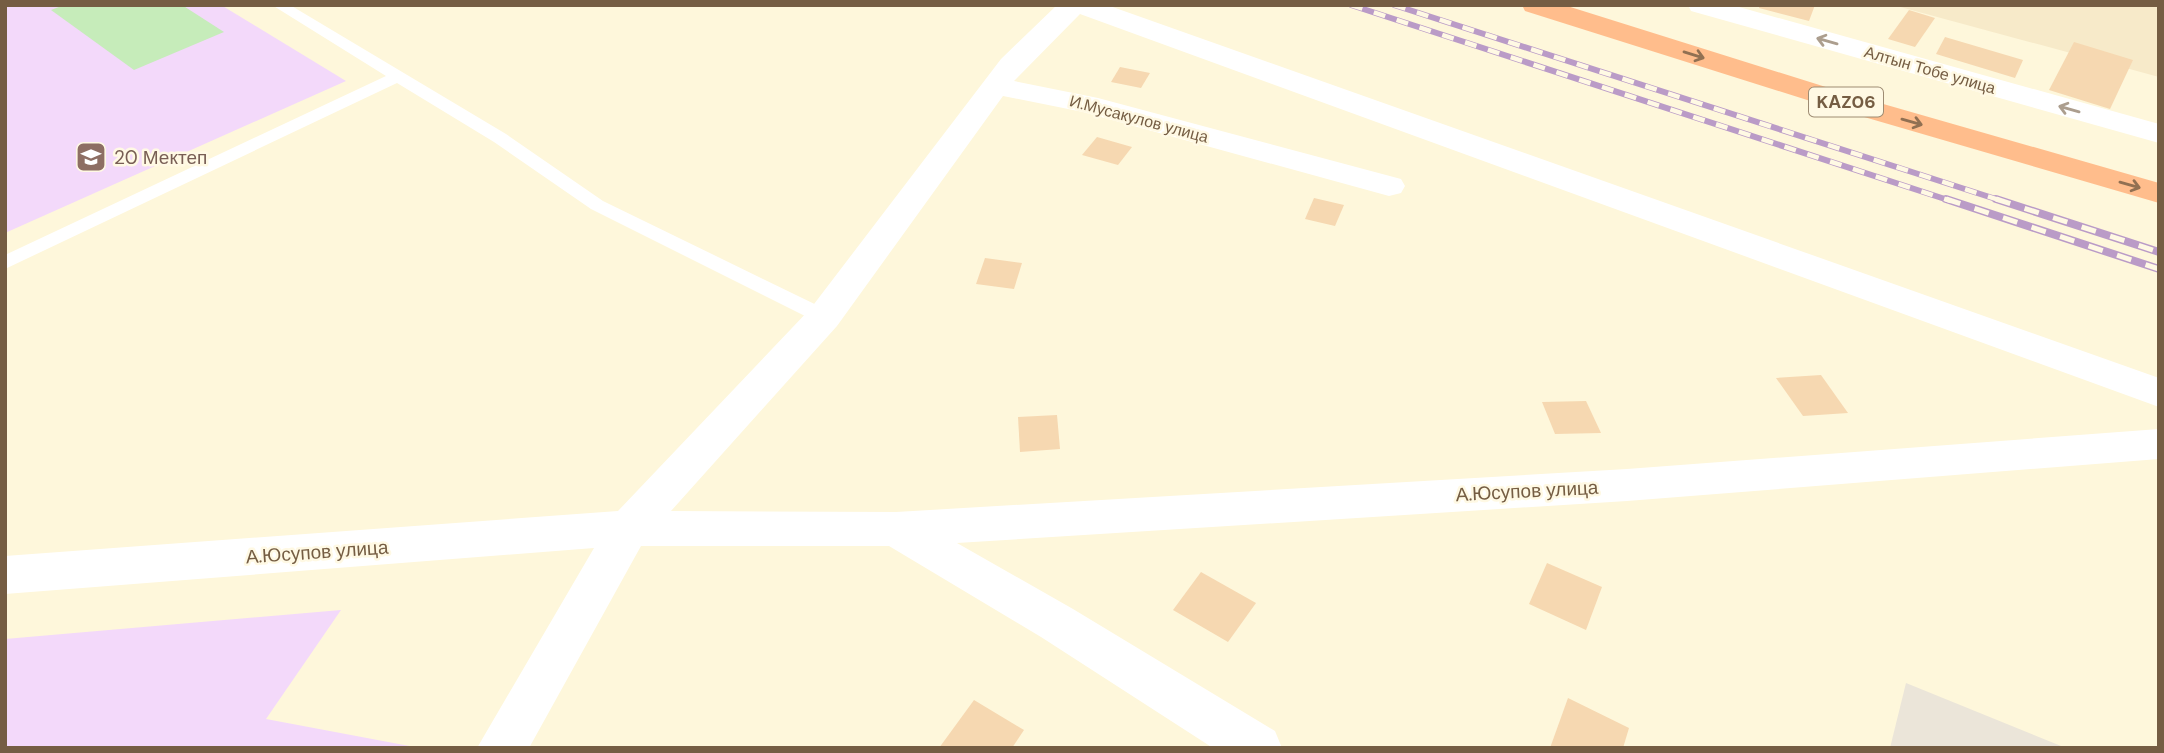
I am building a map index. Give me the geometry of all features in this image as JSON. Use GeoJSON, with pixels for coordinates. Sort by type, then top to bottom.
{"type":"FeatureCollection","features":[{"type":"Feature","properties":{"kind":"highway","name":"KАZ06"},"geometry":{"type":"LineString","coordinates":[[1535,5],[1833,99],[2159,193]]}},
{"type":"Feature","properties":{"kind":"highway","name":"KАZ06"},"geometry":{"type":"LineString","coordinates":[[1601,5],[1843,79],[2159,169]]}},
{"type":"Feature","properties":{"kind":"street"},"geometry":{"type":"LineString","coordinates":[[502,748],[629,528],[824,317],[1011,65],[1073,5]]}},
{"type":"Feature","properties":{"kind":"street"},"geometry":{"type":"LineString","coordinates":[[1082,5],[2159,393]]}},
{"type":"Feature","properties":{"kind":"street","name":"Алтын Тобе улица"},"geometry":{"type":"LineString","coordinates":[[1701,5],[2159,134]]}},
{"type":"Feature","properties":{"kind":"street","name":"И.Мусакулов улица"},"geometry":{"type":"LineString","coordinates":[[996,86],[1087,104],[1389,186]]}},
{"type":"Feature","properties":{"kind":"street","name":"А.Юсупов улица"},"geometry":{"type":"LineString","coordinates":[[5,575],[629,528],[895,529],[1627,485],[2159,444]]}},
{"type":"Feature","properties":{"kind":"street"},"geometry":{"type":"LineString","coordinates":[[895,529],[1056,623],[1257,748]]}},
{"type":"Feature","properties":{"kind":"lane"},"geometry":{"type":"LineString","coordinates":[[279,5],[500,138],[597,205],[824,317]]}},
{"type":"Feature","properties":{"kind":"lane"},"geometry":{"type":"LineString","coordinates":[[5,263],[398,76]]}},
{"type":"Feature","properties":{"kind":"shaded area","name":"20 Мектеп"},"geometry":{"type":"Polygon","coordinates":[[[5,5],[221,5],[346,81],[5,233],[5,5]]]}},
{"type":"Feature","properties":{"kind":"shaded area"},"geometry":{"type":"Polygon","coordinates":[[[1893,5],[2159,5],[2159,77],[1893,5]]]}},
{"type":"Feature","properties":{"kind":"shaded area"},"geometry":{"type":"Polygon","coordinates":[[[341,610],[266,719],[420,748],[5,748],[5,639],[341,610]]]}},
{"type":"Feature","properties":{"kind":"shaded area"},"geometry":{"type":"Polygon","coordinates":[[[1906,683],[2066,748],[1890,748],[1906,683]]]}},
{"type":"Feature","properties":{"kind":"green space"},"geometry":{"type":"Polygon","coordinates":[[[64,5],[182,5],[224,32],[134,70],[51,10],[64,5]]]}},
{"type":"Feature","properties":{"kind":"building"},"geometry":{"type":"Polygon","coordinates":[[[1760,5],[1815,5],[1809,21],[1759,8],[1760,5]]]}},
{"type":"Feature","properties":{"kind":"building"},"geometry":{"type":"Polygon","coordinates":[[[1909,10],[1935,18],[1915,47],[1888,39],[1909,10]]]}},
{"type":"Feature","properties":{"kind":"building"},"geometry":{"type":"Polygon","coordinates":[[[1945,37],[2023,60],[2015,78],[1936,54],[1945,37]]]}},
{"type":"Feature","properties":{"kind":"building"},"geometry":{"type":"Polygon","coordinates":[[[2074,42],[2133,60],[2110,109],[2049,90],[2074,42]]]}},
{"type":"Feature","properties":{"kind":"building"},"geometry":{"type":"Polygon","coordinates":[[[1120,67],[1150,73],[1141,88],[1111,82],[1120,67]]]}},
{"type":"Feature","properties":{"kind":"building"},"geometry":{"type":"Polygon","coordinates":[[[1097,137],[1132,147],[1118,165],[1082,155],[1097,137]]]}},
{"type":"Feature","properties":{"kind":"building"},"geometry":{"type":"Polygon","coordinates":[[[1314,198],[1344,205],[1335,226],[1305,219],[1314,198]]]}},
{"type":"Feature","properties":{"kind":"building"},"geometry":{"type":"Polygon","coordinates":[[[985,258],[1022,263],[1014,289],[976,284],[985,258]]]}},
{"type":"Feature","properties":{"kind":"building"},"geometry":{"type":"Polygon","coordinates":[[[1821,375],[1848,413],[1803,416],[1776,378],[1821,375]]]}},
{"type":"Feature","properties":{"kind":"building"},"geometry":{"type":"Polygon","coordinates":[[[1586,401],[1601,433],[1555,434],[1542,402],[1586,401]]]}},
{"type":"Feature","properties":{"kind":"building"},"geometry":{"type":"Polygon","coordinates":[[[1057,415],[1060,449],[1020,452],[1018,417],[1057,415]]]}},
{"type":"Feature","properties":{"kind":"building"},"geometry":{"type":"Polygon","coordinates":[[[1547,563],[1602,587],[1586,630],[1529,604],[1547,563]]]}},
{"type":"Feature","properties":{"kind":"building"},"geometry":{"type":"Polygon","coordinates":[[[1201,572],[1256,603],[1228,642],[1173,610],[1201,572]]]}},
{"type":"Feature","properties":{"kind":"building"},"geometry":{"type":"Polygon","coordinates":[[[1568,698],[1629,728],[1623,748],[1550,748],[1568,698]]]}},
{"type":"Feature","properties":{"kind":"building"},"geometry":{"type":"Polygon","coordinates":[[[974,700],[1024,730],[1012,748],[939,748],[974,700]]]}},
{"type":"Feature","properties":{"kind":"railway"},"geometry":{"type":"LineString","coordinates":[[1351,5],[1951,201]]}},
{"type":"Feature","properties":{"kind":"railway"},"geometry":{"type":"LineString","coordinates":[[1394,5],[2002,201]]}},
{"type":"Feature","properties":{"kind":"railway"},"geometry":{"type":"LineString","coordinates":[[1946,199],[2159,269]]}},
{"type":"Feature","properties":{"kind":"railway"},"geometry":{"type":"LineString","coordinates":[[1996,199],[2159,252]]}},
{"type":"Feature","properties":{"kind":"place","name":"20 Мектеп"},"geometry":{"type":"Point","coordinates":[91,157]}}]}
